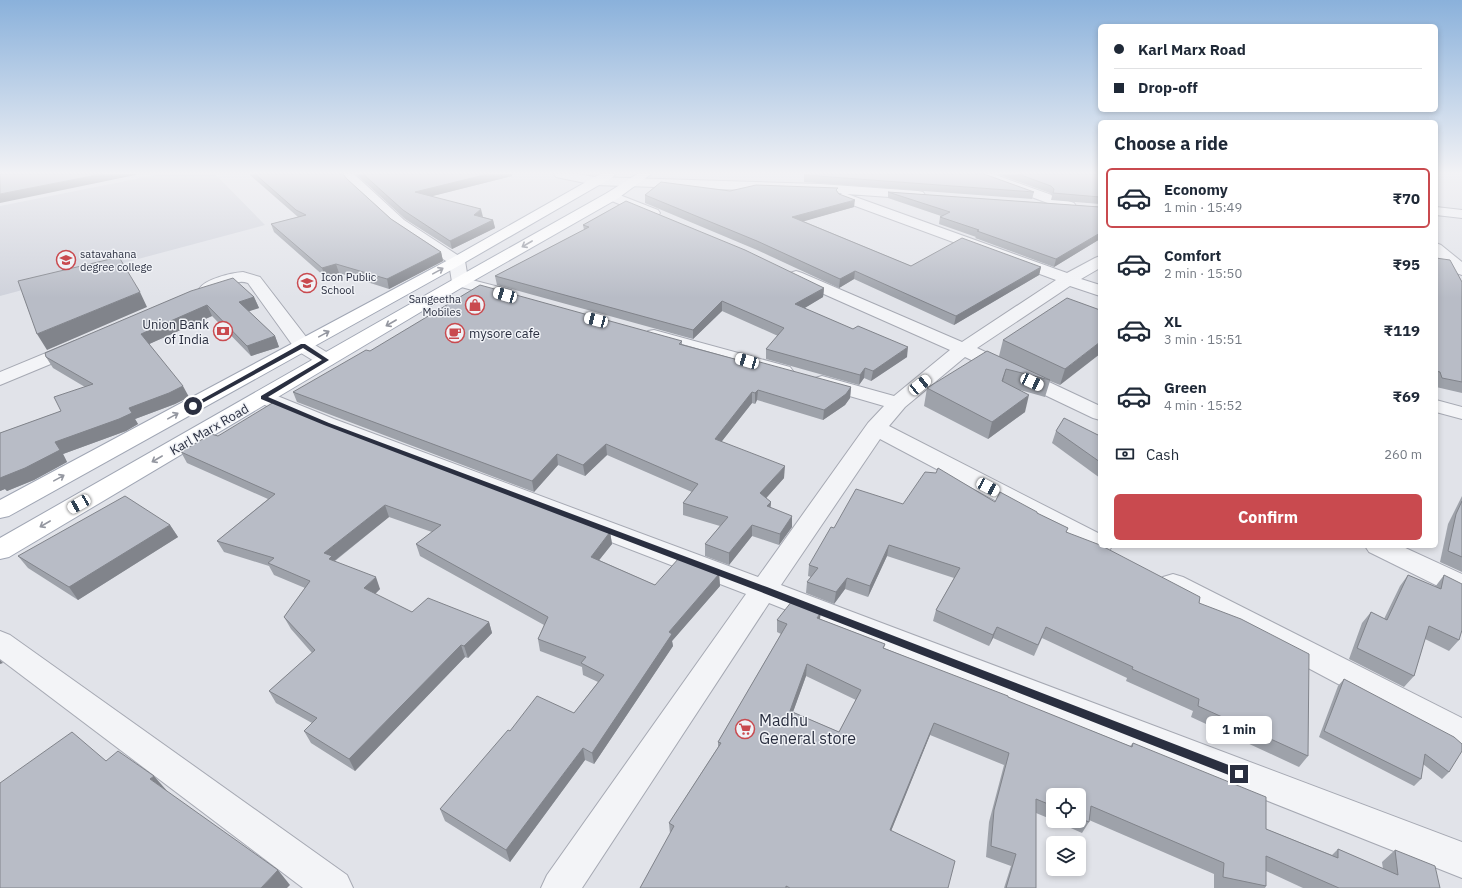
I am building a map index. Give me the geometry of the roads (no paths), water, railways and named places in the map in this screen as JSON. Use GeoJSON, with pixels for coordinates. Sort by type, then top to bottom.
{"type":"FeatureCollection","features":[{"type":"Feature","properties":{"kind":"main road"},"geometry":{"type":"LineString","coordinates":[[0,510],[303,346],[537,215]]}},
{"type":"Feature","properties":{"kind":"main road","name":"Karl Marx Road"},"geometry":{"type":"LineString","coordinates":[[0,550],[460,282],[578,215]]}},
{"type":"Feature","properties":{"kind":"street"},"geometry":{"type":"LineString","coordinates":[[391,215],[399,223],[457,261],[460,282],[522,299]]}},
{"type":"Feature","properties":{"kind":"street"},"geometry":{"type":"LineString","coordinates":[[659,215],[670,220]]}},
{"type":"Feature","properties":{"kind":"street"},"geometry":{"type":"LineString","coordinates":[[895,215],[1098,290]]}},
{"type":"Feature","properties":{"kind":"street"},"geometry":{"type":"LineString","coordinates":[[1438,250],[1462,270]]}},
{"type":"Feature","properties":{"kind":"street"},"geometry":{"type":"LineString","coordinates":[[560,888],[876,428],[898,403],[963,349],[1069,279],[1098,262]]}},
{"type":"Feature","properties":{"kind":"street"},"geometry":{"type":"LineString","coordinates":[[780,268],[830,292],[963,349],[1098,413]]}},
{"type":"Feature","properties":{"kind":"street"},"geometry":{"type":"LineString","coordinates":[[192,296],[228,280],[248,277],[254,280],[303,346],[326,360]]}},
{"type":"Feature","properties":{"kind":"street"},"geometry":{"type":"LineString","coordinates":[[637,331],[898,403]]}},
{"type":"Feature","properties":{"kind":"street"},"geometry":{"type":"LineString","coordinates":[[0,379],[93,339]]}},
{"type":"Feature","properties":{"kind":"street"},"geometry":{"type":"LineString","coordinates":[[263,397],[326,424],[764,590],[1462,860]]}},
{"type":"Feature","properties":{"kind":"street"},"geometry":{"type":"LineString","coordinates":[[1438,407],[1462,413]]}},
{"type":"Feature","properties":{"kind":"street"},"geometry":{"type":"LineString","coordinates":[[876,428],[1098,544]]}},
{"type":"Feature","properties":{"kind":"street"},"geometry":{"type":"LineString","coordinates":[[1382,548],[1462,586]]}},
{"type":"Feature","properties":{"kind":"street"},"geometry":{"type":"LineString","coordinates":[[1150,571],[1462,734]]}},
{"type":"Feature","properties":{"kind":"street"},"geometry":{"type":"LineString","coordinates":[[0,644],[334,888]]}},
{"type":"Feature","properties":{"kind":"place","name":"satavahana degree college"},"geometry":{"type":"Point","coordinates":[66,260]}},
{"type":"Feature","properties":{"kind":"place","name":"Icon Public School"},"geometry":{"type":"Point","coordinates":[307,283]}},
{"type":"Feature","properties":{"kind":"place","name":"Sangeetha Mobiles"},"geometry":{"type":"Point","coordinates":[475,305]}},
{"type":"Feature","properties":{"kind":"place","name":"Union Bank of India"},"geometry":{"type":"Point","coordinates":[223,331]}},
{"type":"Feature","properties":{"kind":"place","name":"mysore cafe"},"geometry":{"type":"Point","coordinates":[455,333]}},
{"type":"Feature","properties":{"kind":"place","name":"Madhu General store"},"geometry":{"type":"Point","coordinates":[745,729]}}]}
